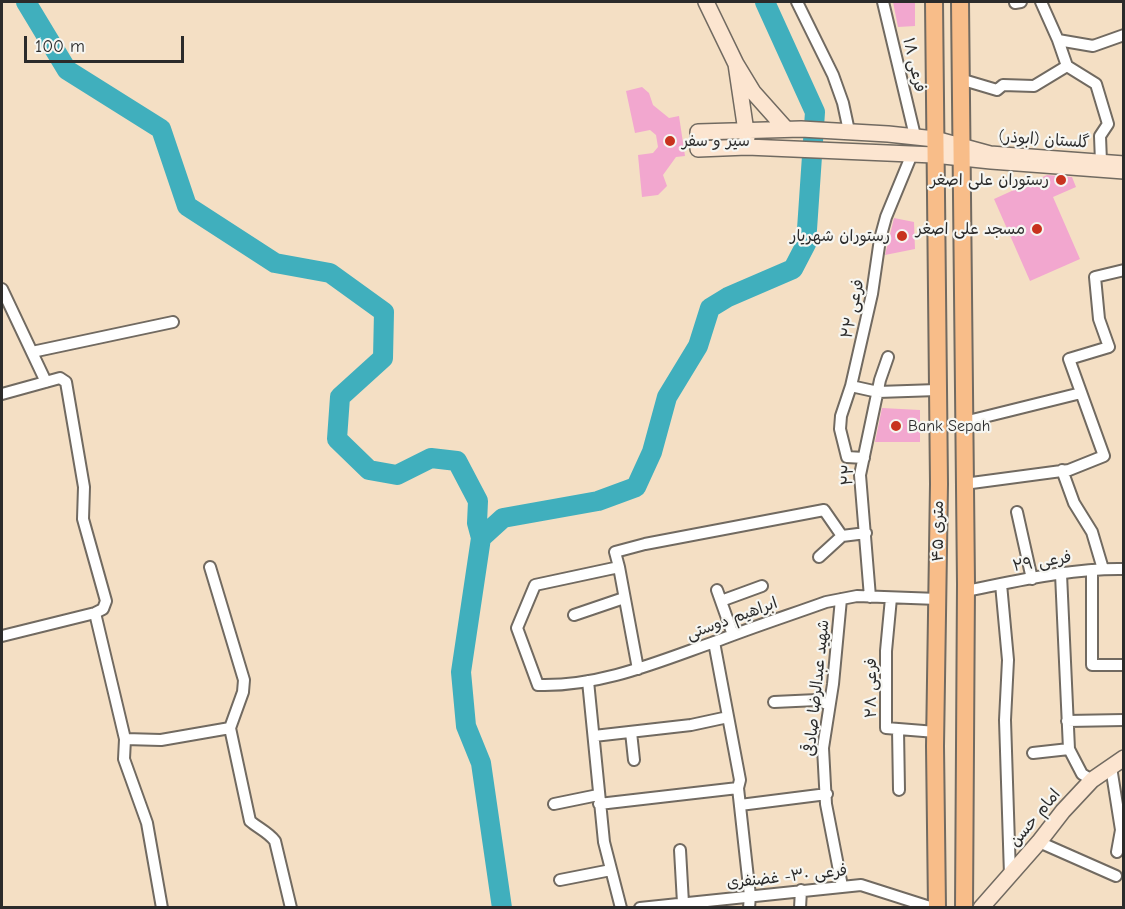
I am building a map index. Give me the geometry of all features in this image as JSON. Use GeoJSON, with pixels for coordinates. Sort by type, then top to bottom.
{"type":"FeatureCollection","features":[{"type":"Feature","properties":{"kind":"main road","name":"۴۵ متری"},"geometry":{"type":"LineString","coordinates":[[934,2],[939,484],[935,908]]}},
{"type":"Feature","properties":{"kind":"main road","name":"۴۵ متری"},"geometry":{"type":"LineString","coordinates":[[960,2],[966,591],[964,908]]}},
{"type":"Feature","properties":{"kind":"main road"},"geometry":{"type":"LineString","coordinates":[[939,484],[950,490],[964,484]]}},
{"type":"Feature","properties":{"kind":"main road"},"geometry":{"type":"LineString","coordinates":[[938,520],[950,512],[958,513],[965,519]]}},
{"type":"Feature","properties":{"kind":"street"},"geometry":{"type":"LineString","coordinates":[[706,2],[736,64],[753,92],[794,129]]}},
{"type":"Feature","properties":{"kind":"street"},"geometry":{"type":"LineString","coordinates":[[797,2],[833,75],[843,103],[849,131]]}},
{"type":"Feature","properties":{"kind":"street","name":"فرعی ۱۸"},"geometry":{"type":"LineString","coordinates":[[883,2],[915,136]]}},
{"type":"Feature","properties":{"kind":"street"},"geometry":{"type":"LineString","coordinates":[[1055,2],[1042,3],[1059,40],[1067,66],[1096,84],[1108,124],[1100,136],[1101,166]]}},
{"type":"Feature","properties":{"kind":"street"},"geometry":{"type":"LineString","coordinates":[[1059,40],[1093,46],[1124,35]]}},
{"type":"Feature","properties":{"kind":"street"},"geometry":{"type":"LineString","coordinates":[[736,64],[747,130],[747,147]]}},
{"type":"Feature","properties":{"kind":"street"},"geometry":{"type":"LineString","coordinates":[[960,79],[997,90],[1003,86],[1034,86],[1067,66]]}},
{"type":"Feature","properties":{"kind":"street"},"geometry":{"type":"LineString","coordinates":[[794,129],[849,131],[915,136],[934,146],[912,154],[747,147],[698,149],[698,132],[794,129]]}},
{"type":"Feature","properties":{"kind":"street","name":"گلستان (ابوذر)"},"geometry":{"type":"LineString","coordinates":[[934,146],[962,152],[1101,166],[1124,171]]}},
{"type":"Feature","properties":{"kind":"street","name":"فرعی ۲۲"},"geometry":{"type":"LineString","coordinates":[[864,458],[847,457],[840,429],[841,416],[872,294],[880,238],[886,217],[912,154]]}},
{"type":"Feature","properties":{"kind":"street","name":"گلستان (ابوذر)"},"geometry":{"type":"LineString","coordinates":[[1101,166],[1124,164]]}},
{"type":"Feature","properties":{"kind":"street"},"geometry":{"type":"LineString","coordinates":[[964,484],[1069,470],[1104,456],[1069,359],[1109,347],[1099,319],[1095,277],[1124,270]]}},
{"type":"Feature","properties":{"kind":"street"},"geometry":{"type":"LineString","coordinates":[[2,289],[46,382]]}},
{"type":"Feature","properties":{"kind":"street"},"geometry":{"type":"LineString","coordinates":[[32,352],[173,322]]}},
{"type":"Feature","properties":{"kind":"street","name":"۲۲"},"geometry":{"type":"LineString","coordinates":[[870,597],[860,475],[888,357]]}},
{"type":"Feature","properties":{"kind":"street"},"geometry":{"type":"LineString","coordinates":[[2,394],[60,378],[66,382],[84,487],[84,519],[106,601],[103,609],[95,613],[2,636]]}},
{"type":"Feature","properties":{"kind":"street"},"geometry":{"type":"LineString","coordinates":[[850,386],[878,392],[937,390]]}},
{"type":"Feature","properties":{"kind":"street"},"geometry":{"type":"LineString","coordinates":[[964,422],[1080,393]]}},
{"type":"Feature","properties":{"kind":"street"},"geometry":{"type":"LineString","coordinates":[[1062,470],[1074,503],[1092,532],[1098,569],[1092,666],[1124,665]]}},
{"type":"Feature","properties":{"kind":"street"},"geometry":{"type":"LineString","coordinates":[[638,669],[615,552],[645,544],[824,510],[842,536]]}},
{"type":"Feature","properties":{"kind":"street"},"geometry":{"type":"LineString","coordinates":[[1017,512],[1032,579]]}},
{"type":"Feature","properties":{"kind":"street"},"geometry":{"type":"LineString","coordinates":[[819,557],[842,536],[866,533]]}},
{"type":"Feature","properties":{"kind":"street"},"geometry":{"type":"LineString","coordinates":[[210,567],[244,680],[243,692],[230,728],[250,821],[270,834],[275,841],[291,908]]}},
{"type":"Feature","properties":{"kind":"street","name":"ابراهیم دوستی"},"geometry":{"type":"LineString","coordinates":[[619,567],[535,585],[517,628],[538,685],[588,681],[638,669],[826,602],[857,596],[938,599]]}},
{"type":"Feature","properties":{"kind":"street","name":"فرعی ۲۹"},"geometry":{"type":"LineString","coordinates":[[966,591],[1061,574],[1098,569],[1124,569]]}},
{"type":"Feature","properties":{"kind":"street"},"geometry":{"type":"LineString","coordinates":[[1061,574],[1069,748],[1082,774],[1092,780]]}},
{"type":"Feature","properties":{"kind":"street"},"geometry":{"type":"LineString","coordinates":[[1001,584],[1008,660],[1005,720],[1010,875]]}},
{"type":"Feature","properties":{"kind":"street"},"geometry":{"type":"LineString","coordinates":[[721,601],[762,586]]}},
{"type":"Feature","properties":{"kind":"street"},"geometry":{"type":"LineString","coordinates":[[717,590],[733,635]]}},
{"type":"Feature","properties":{"kind":"street"},"geometry":{"type":"LineString","coordinates":[[574,615],[624,598]]}},
{"type":"Feature","properties":{"kind":"street","name":"فرعی ۲۸"},"geometry":{"type":"LineString","coordinates":[[891,598],[886,651],[886,728],[936,732]]}},
{"type":"Feature","properties":{"kind":"street","name":"شهید عبدالرضا صادقی"},"geometry":{"type":"LineString","coordinates":[[841,599],[823,748],[826,804],[842,886]]}},
{"type":"Feature","properties":{"kind":"street"},"geometry":{"type":"LineString","coordinates":[[95,613],[125,740],[124,759],[147,823],[162,908]]}},
{"type":"Feature","properties":{"kind":"street"},"geometry":{"type":"LineString","coordinates":[[714,642],[740,780],[738,788],[750,896],[749,908]]}},
{"type":"Feature","properties":{"kind":"street"},"geometry":{"type":"LineString","coordinates":[[588,681],[604,842],[621,908]]}},
{"type":"Feature","properties":{"kind":"street"},"geometry":{"type":"LineString","coordinates":[[774,702],[817,700],[829,705]]}},
{"type":"Feature","properties":{"kind":"street"},"geometry":{"type":"LineString","coordinates":[[594,736],[691,725],[728,717]]}},
{"type":"Feature","properties":{"kind":"street"},"geometry":{"type":"LineString","coordinates":[[1067,722],[1124,720]]}},
{"type":"Feature","properties":{"kind":"street"},"geometry":{"type":"LineString","coordinates":[[125,740],[161,740],[230,728]]}},
{"type":"Feature","properties":{"kind":"street"},"geometry":{"type":"LineString","coordinates":[[898,729],[899,790]]}},
{"type":"Feature","properties":{"kind":"street"},"geometry":{"type":"LineString","coordinates":[[631,732],[633,760]]}},
{"type":"Feature","properties":{"kind":"street"},"geometry":{"type":"LineString","coordinates":[[1033,753],[1069,748]]}},
{"type":"Feature","properties":{"kind":"street"},"geometry":{"type":"LineString","coordinates":[[1117,763],[1120,830],[1117,852]]}},
{"type":"Feature","properties":{"kind":"street","name":"امام حسن"},"geometry":{"type":"LineString","coordinates":[[985,907],[1063,811],[1092,780],[1117,763]]}},
{"type":"Feature","properties":{"kind":"street"},"geometry":{"type":"LineString","coordinates":[[554,804],[738,788]]}},
{"type":"Feature","properties":{"kind":"street"},"geometry":{"type":"LineString","coordinates":[[740,805],[827,794]]}},
{"type":"Feature","properties":{"kind":"street"},"geometry":{"type":"LineString","coordinates":[[1039,842],[1116,876]]}},
{"type":"Feature","properties":{"kind":"street"},"geometry":{"type":"LineString","coordinates":[[680,850],[683,903]]}},
{"type":"Feature","properties":{"kind":"street"},"geometry":{"type":"LineString","coordinates":[[560,880],[610,870]]}},
{"type":"Feature","properties":{"kind":"street","name":"فرعی ۳۰- غضنفری"},"geometry":{"type":"LineString","coordinates":[[640,908],[861,885],[935,908]]}},
{"type":"Feature","properties":{"kind":"street"},"geometry":{"type":"LineString","coordinates":[[800,908],[801,890]]}},
{"type":"Feature","properties":{"kind":"building"},"geometry":{"type":"Polygon","coordinates":[[[893,2],[915,2],[915,26],[898,27],[893,2]]]}},
{"type":"Feature","properties":{"kind":"building","name":"سیر و سفر"},"geometry":{"type":"Polygon","coordinates":[[[642,87],[649,93],[653,105],[669,118],[679,116],[685,156],[676,157],[663,175],[667,186],[658,195],[642,197],[638,155],[653,153],[658,147],[656,135],[650,130],[635,133],[626,91],[642,87]]]}},
{"type":"Feature","properties":{"kind":"building","name":"مسجد علی اصغر"},"geometry":{"type":"Polygon","coordinates":[[[1047,175],[1072,177],[1076,187],[1053,197],[1080,259],[1030,281],[994,199],[1047,175]]]}},
{"type":"Feature","properties":{"kind":"building","name":"رستوران شهریار"},"geometry":{"type":"Polygon","coordinates":[[[894,218],[914,222],[915,249],[885,255],[894,218]]]}},
{"type":"Feature","properties":{"kind":"building","name":"Bank Sepah"},"geometry":{"type":"Polygon","coordinates":[[[882,408],[920,410],[920,442],[875,442],[882,408]]]}},
{"type":"Feature","properties":{"kind":"waterway"},"geometry":{"type":"LineString","coordinates":[[26,2],[67,70],[161,129],[187,206],[275,263],[330,273],[384,312],[383,358],[340,397],[337,439],[369,470],[397,475],[431,458],[457,461],[478,501],[477,523],[481,538]]}},
{"type":"Feature","properties":{"kind":"waterway"},"geometry":{"type":"LineString","coordinates":[[502,908],[481,763],[466,726],[461,672],[481,538],[503,518],[598,501],[636,487],[652,452],[667,397],[698,346],[710,308],[728,297],[793,269],[806,244],[815,112],[765,2]]}},
{"type":"Feature","properties":{"kind":"place","name":"سیر و سفر"},"geometry":{"type":"Point","coordinates":[670,141]}},
{"type":"Feature","properties":{"kind":"place","name":"رستوران علی اصغر"},"geometry":{"type":"Point","coordinates":[1061,180]}},
{"type":"Feature","properties":{"kind":"place","name":"مسجد علی اصغر"},"geometry":{"type":"Point","coordinates":[1037,229]}},
{"type":"Feature","properties":{"kind":"place","name":"رستوران شهریار"},"geometry":{"type":"Point","coordinates":[902,236]}},
{"type":"Feature","properties":{"kind":"place","name":"Bank Sepah"},"geometry":{"type":"Point","coordinates":[896,426]}}]}
